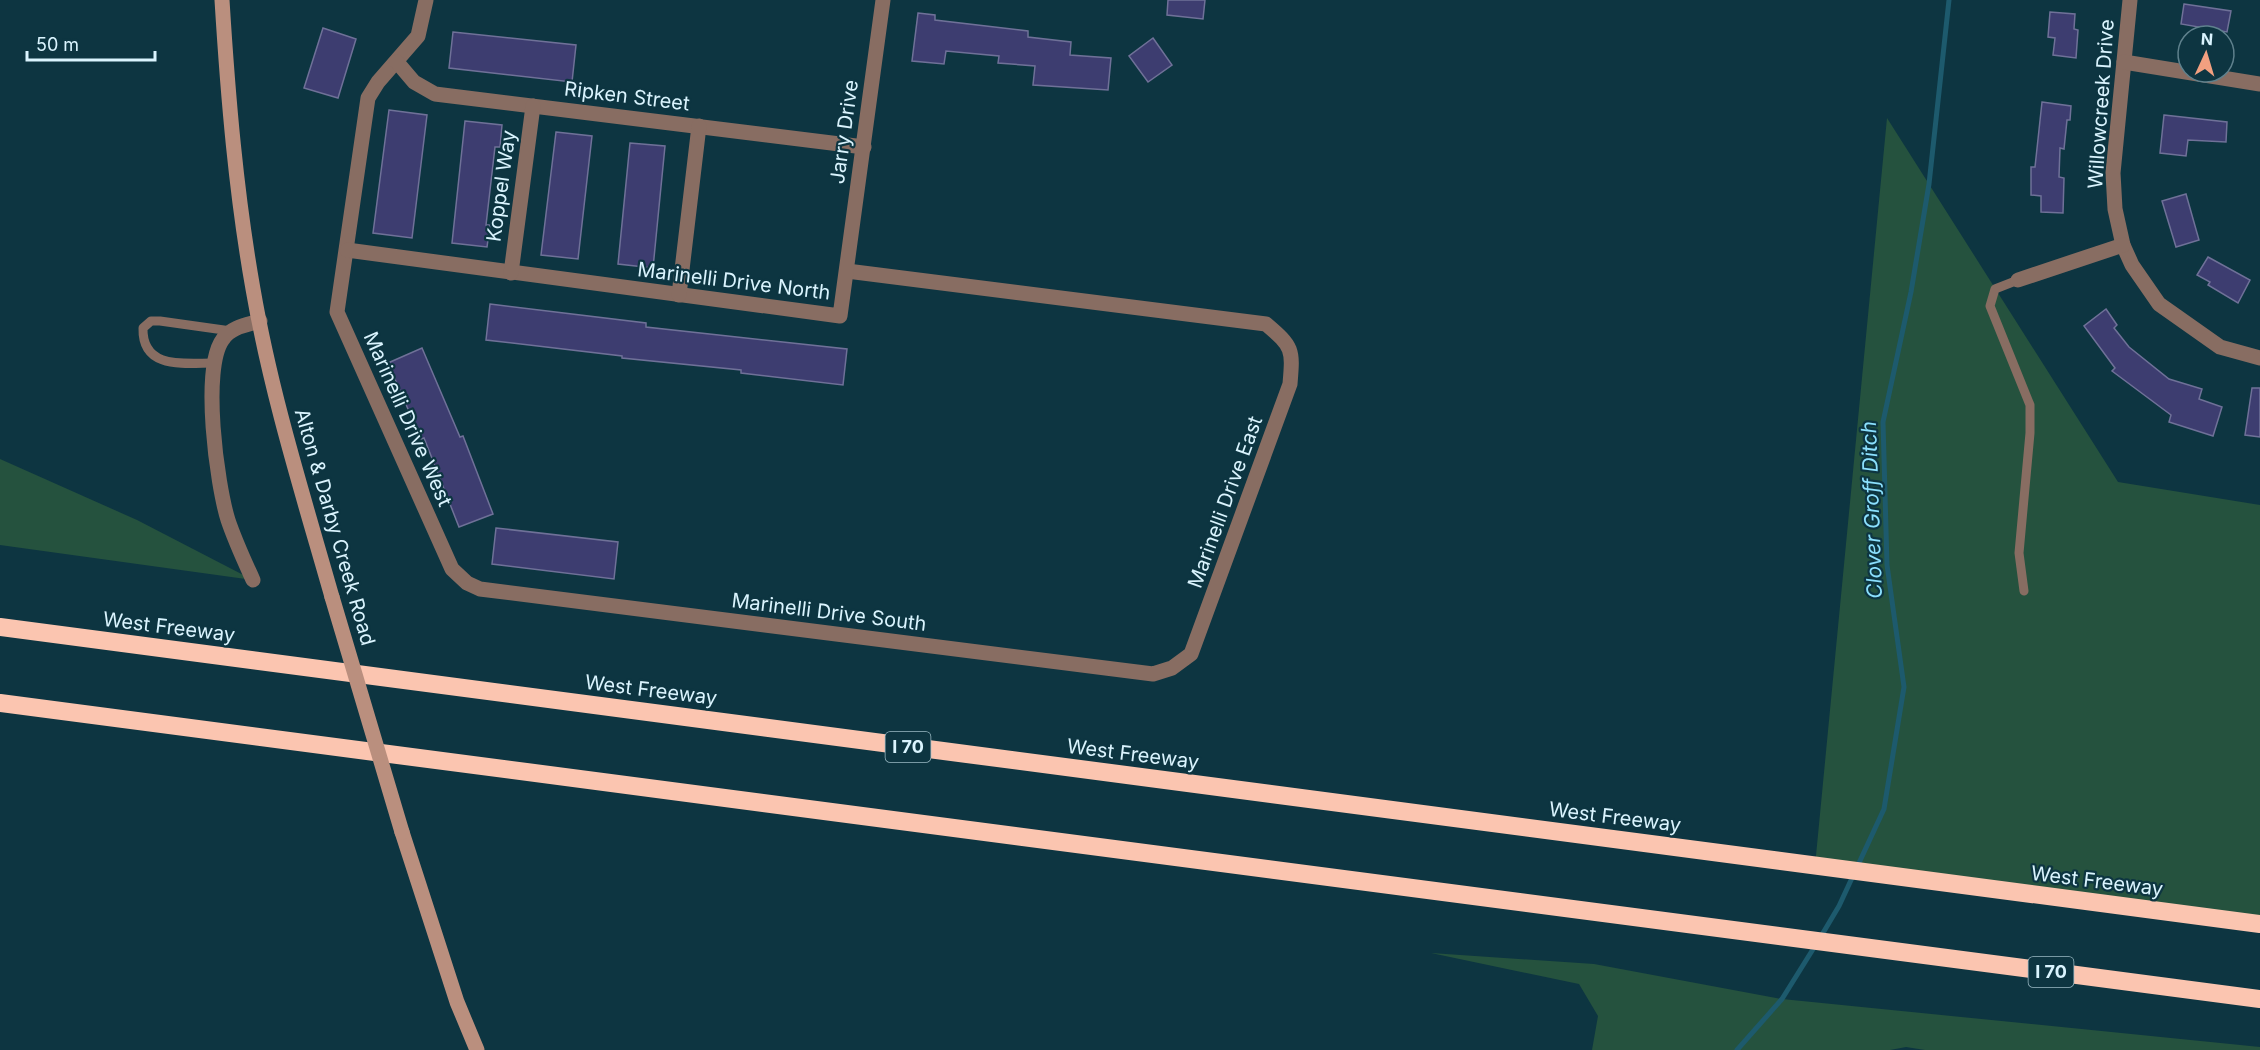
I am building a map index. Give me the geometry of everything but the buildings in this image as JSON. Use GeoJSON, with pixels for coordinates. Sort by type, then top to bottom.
{"type":"FeatureCollection","features":[{"type":"Feature","properties":{"kind":"highway","name":"West Freeway"},"geometry":{"type":"LineString","coordinates":[[0,627],[2260,924]]}},
{"type":"Feature","properties":{"kind":"highway","name":"I 70"},"geometry":{"type":"LineString","coordinates":[[0,703],[2260,999]]}},
{"type":"Feature","properties":{"kind":"main road","name":"Alton & Darby Creek Road"},"geometry":{"type":"LineString","coordinates":[[222,0],[239,199],[260,321],[288,447],[402,832],[457,1002],[477,1050]]}},
{"type":"Feature","properties":{"kind":"street","name":"Marinelli Drive West"},"geometry":{"type":"LineString","coordinates":[[426,0],[418,36],[378,82],[368,98],[337,312],[452,569],[466,583],[480,589]]}},
{"type":"Feature","properties":{"kind":"street","name":"Jarry Drive"},"geometry":{"type":"LineString","coordinates":[[847,270],[884,0]]}},
{"type":"Feature","properties":{"kind":"street","name":"Willowcreek Drive"},"geometry":{"type":"LineString","coordinates":[[2130,0],[2113,173],[2115,209],[2123,245],[2132,265],[2159,304],[2220,347],[2260,358]]}},
{"type":"Feature","properties":{"kind":"street","name":"Ripken Street"},"geometry":{"type":"LineString","coordinates":[[397,62],[414,82],[435,94],[864,147]]}},
{"type":"Feature","properties":{"kind":"street"},"geometry":{"type":"LineString","coordinates":[[2124,62],[2260,84]]}},
{"type":"Feature","properties":{"kind":"street","name":"Koppel Way"},"geometry":{"type":"LineString","coordinates":[[511,273],[533,106]]}},
{"type":"Feature","properties":{"kind":"street"},"geometry":{"type":"LineString","coordinates":[[679,295],[699,126]]}},
{"type":"Feature","properties":{"kind":"street"},"geometry":{"type":"LineString","coordinates":[[2018,280],[2123,245]]}},
{"type":"Feature","properties":{"kind":"street","name":"Marinelli Drive North"},"geometry":{"type":"LineString","coordinates":[[347,250],[840,316],[847,270],[1266,324],[1286,341]]}},
{"type":"Feature","properties":{"kind":"street"},"geometry":{"type":"LineString","coordinates":[[253,580],[228,518],[220,481],[214,441],[213,363],[219,346],[231,331],[260,321]]}},
{"type":"Feature","properties":{"kind":"street","name":"Marinelli Drive East"},"geometry":{"type":"LineString","coordinates":[[1172,668],[1191,654],[1290,384],[1292,359],[1286,341]]}},
{"type":"Feature","properties":{"kind":"street","name":"Marinelli Drive South"},"geometry":{"type":"LineString","coordinates":[[480,589],[1153,674],[1172,668]]}},
{"type":"Feature","properties":{"kind":"lane"},"geometry":{"type":"LineString","coordinates":[[2018,280],[1995,289],[1990,306],[2030,405],[2030,433],[2019,554],[2024,591]]}},
{"type":"Feature","properties":{"kind":"lane"},"geometry":{"type":"LineString","coordinates":[[213,363],[183,363],[157,358],[151,355],[146,347],[143,328],[151,321],[160,321],[231,331]]}},
{"type":"Feature","properties":{"kind":"green space"},"geometry":{"type":"Polygon","coordinates":[[[1887,118],[2118,482],[2260,505],[2260,924],[1815,866],[1887,118]]]}},
{"type":"Feature","properties":{"kind":"green space"},"geometry":{"type":"Polygon","coordinates":[[[0,459],[137,520],[253,580],[0,545],[0,459]]]}},
{"type":"Feature","properties":{"kind":"green space"},"geometry":{"type":"Polygon","coordinates":[[[1431,953],[1594,964],[1782,999],[2260,1047],[2260,1050],[1925,1050],[1906,1047],[1890,1050],[1592,1050],[1598,1016],[1579,984],[1431,953]]]}},
{"type":"Feature","properties":{"kind":"waterway","name":"Clover Groff Ditch"},"geometry":{"type":"LineString","coordinates":[[1820,938],[1839,906],[1884,809],[1904,687],[1887,565],[1883,422],[1911,292],[1929,184],[1949,0]]}},
{"type":"Feature","properties":{"kind":"waterway","name":"Clover Groff Ditch"},"geometry":{"type":"LineString","coordinates":[[1737,1050],[1782,999],[1815,946]]}}]}
